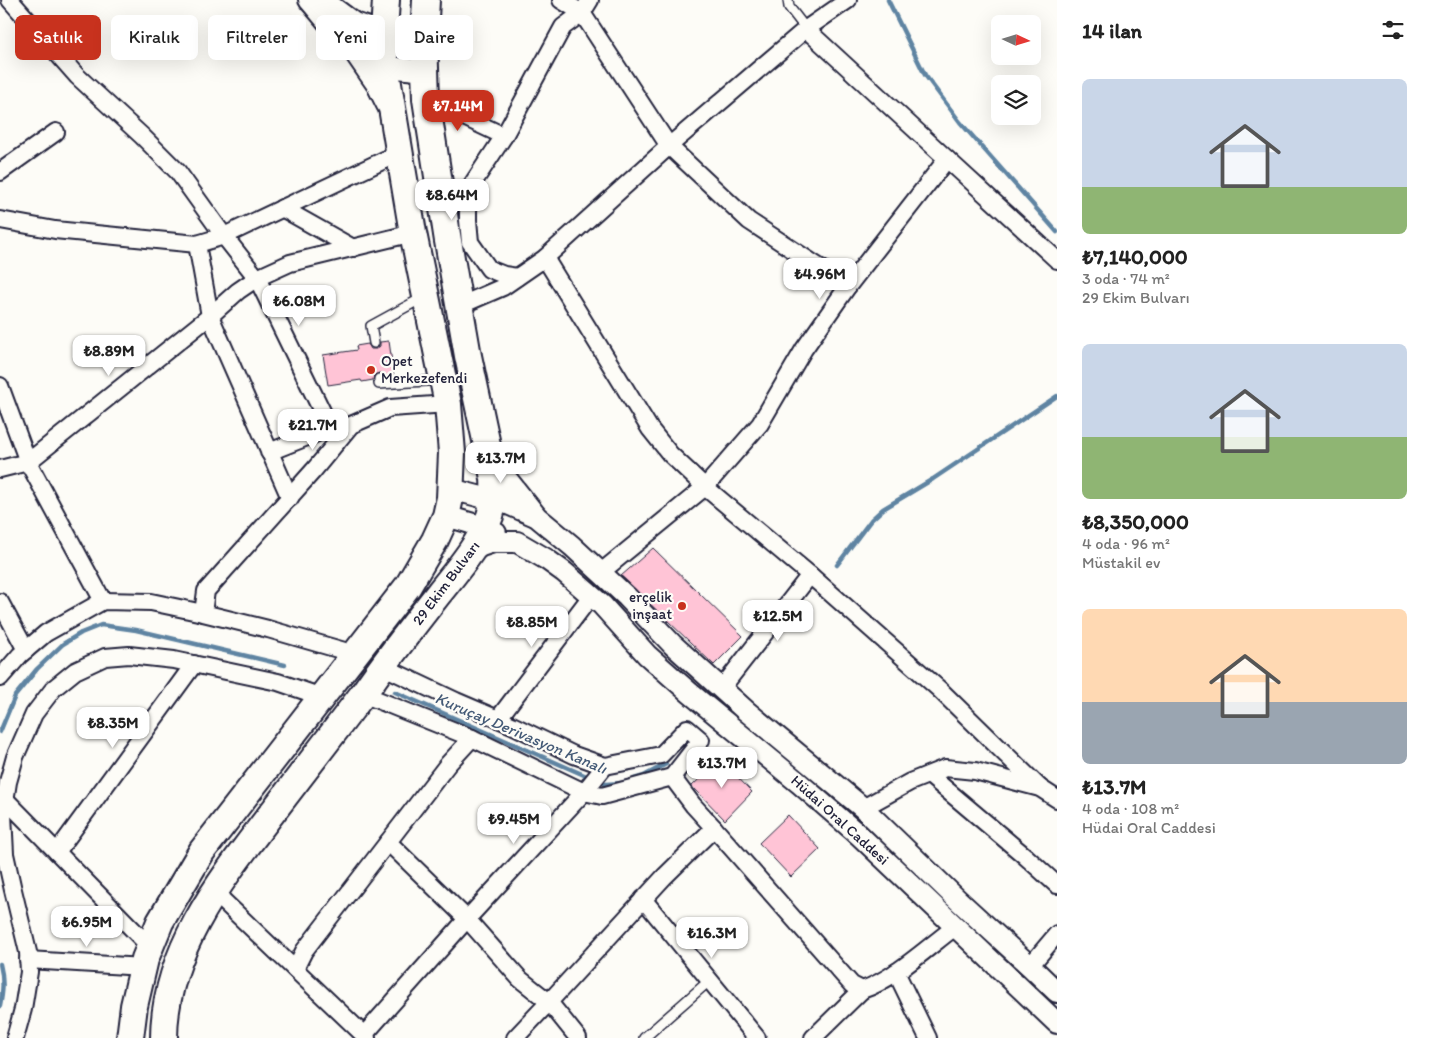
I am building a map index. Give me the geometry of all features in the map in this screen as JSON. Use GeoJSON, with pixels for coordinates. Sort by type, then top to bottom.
{"type":"FeatureCollection","features":[{"type":"Feature","properties":{"kind":"main road","name":"29 Ekim Bulvarı"},"geometry":{"type":"LineString","coordinates":[[385,16],[386,0]]}},
{"type":"Feature","properties":{"kind":"main road","name":"29 Ekim Bulvarı"},"geometry":{"type":"LineString","coordinates":[[425,15],[426,0]]}},
{"type":"Feature","properties":{"kind":"main road","name":"29 Ekim Bulvarı"},"geometry":{"type":"LineString","coordinates":[[130,1038],[134,1006],[147,957],[160,922],[202,851],[408,586],[435,540],[449,507],[452,453],[446,392],[413,233],[385,60]]}},
{"type":"Feature","properties":{"kind":"main road","name":"29 Ekim Bulvarı"},"geometry":{"type":"LineString","coordinates":[[164,1038],[167,1005],[175,971],[198,920],[234,864],[363,694],[382,666],[469,554],[484,528],[494,500],[494,478],[459,306],[426,99],[425,60]]}},
{"type":"Feature","properties":{"kind":"street"},"geometry":{"type":"LineString","coordinates":[[10,0],[77,76],[178,172],[224,236],[258,278],[334,435]]}},
{"type":"Feature","properties":{"kind":"street"},"geometry":{"type":"LineString","coordinates":[[309,0],[322,15]]}},
{"type":"Feature","properties":{"kind":"street"},"geometry":{"type":"LineString","coordinates":[[323,0],[343,15]]}},
{"type":"Feature","properties":{"kind":"street"},"geometry":{"type":"LineString","coordinates":[[561,0],[586,6],[669,146],[749,221],[848,286]]}},
{"type":"Feature","properties":{"kind":"street"},"geometry":{"type":"LineString","coordinates":[[459,306],[503,287],[544,258],[669,146],[806,29],[848,0]]}},
{"type":"Feature","properties":{"kind":"street"},"geometry":{"type":"LineString","coordinates":[[517,277],[504,275],[489,269],[470,242],[468,198],[473,183],[504,136],[563,27],[586,6]]}},
{"type":"Feature","properties":{"kind":"street"},"geometry":{"type":"LineString","coordinates":[[806,29],[1057,260]]}},
{"type":"Feature","properties":{"kind":"street"},"geometry":{"type":"LineString","coordinates":[[360,60],[377,85],[393,117]]}},
{"type":"Feature","properties":{"kind":"street"},"geometry":{"type":"LineString","coordinates":[[372,60],[385,66],[425,71]]}},
{"type":"Feature","properties":{"kind":"street"},"geometry":{"type":"LineString","coordinates":[[426,99],[504,136]]}},
{"type":"Feature","properties":{"kind":"street"},"geometry":{"type":"LineString","coordinates":[[0,172],[56,132]]}},
{"type":"Feature","properties":{"kind":"street"},"geometry":{"type":"LineString","coordinates":[[0,220],[55,230],[197,244],[224,236],[399,152]]}},
{"type":"Feature","properties":{"kind":"street"},"geometry":{"type":"LineString","coordinates":[[600,573],[705,487],[760,424],[804,349],[848,286],[946,159]]}},
{"type":"Feature","properties":{"kind":"street"},"geometry":{"type":"LineString","coordinates":[[282,208],[353,248]]}},
{"type":"Feature","properties":{"kind":"street"},"geometry":{"type":"LineString","coordinates":[[0,469],[28,462],[210,316],[238,291],[258,278],[290,263],[413,233]]}},
{"type":"Feature","properties":{"kind":"street"},"geometry":{"type":"LineString","coordinates":[[197,244],[210,316],[290,498]]}},
{"type":"Feature","properties":{"kind":"street"},"geometry":{"type":"LineString","coordinates":[[544,258],[650,429],[670,454],[705,487],[810,575],[939,689],[1040,788],[1057,799]]}},
{"type":"Feature","properties":{"kind":"street"},"geometry":{"type":"LineString","coordinates":[[0,386],[28,462],[103,601]]}},
{"type":"Feature","properties":{"kind":"street"},"geometry":{"type":"LineString","coordinates":[[270,452],[334,435],[351,425],[390,408],[446,392]]}},
{"type":"Feature","properties":{"kind":"street"},"geometry":{"type":"LineString","coordinates":[[203,613],[206,591],[290,498],[334,435]]}},
{"type":"Feature","properties":{"kind":"street"},"geometry":{"type":"LineString","coordinates":[[489,451],[503,474],[537,517]]}},
{"type":"Feature","properties":{"kind":"street"},"geometry":{"type":"LineString","coordinates":[[451,489],[494,500],[537,517]]}},
{"type":"Feature","properties":{"kind":"street","name":"Hüdai Oral Caddesi"},"geometry":{"type":"LineString","coordinates":[[446,516],[484,528],[522,544],[564,572],[602,605],[647,655],[690,693],[799,782],[860,836],[1057,1022]]}},
{"type":"Feature","properties":{"kind":"street","name":"Hüdai Oral Caddesi"},"geometry":{"type":"LineString","coordinates":[[537,517],[572,546],[627,597],[673,646],[721,689],[863,808],[1057,992]]}},
{"type":"Feature","properties":{"kind":"street"},"geometry":{"type":"LineString","coordinates":[[469,554],[481,546],[493,542],[522,544]]}},
{"type":"Feature","properties":{"kind":"street"},"geometry":{"type":"LineString","coordinates":[[721,689],[810,575]]}},
{"type":"Feature","properties":{"kind":"street"},"geometry":{"type":"LineString","coordinates":[[498,719],[591,596]]}},
{"type":"Feature","properties":{"kind":"street"},"geometry":{"type":"LineString","coordinates":[[0,678],[20,655],[46,632],[103,601],[151,602],[268,629],[355,654]]}},
{"type":"Feature","properties":{"kind":"street"},"geometry":{"type":"LineString","coordinates":[[0,602],[26,650]]}},
{"type":"Feature","properties":{"kind":"street"},"geometry":{"type":"LineString","coordinates":[[15,1038],[23,1009],[29,972],[28,952],[5,854],[3,814],[8,782],[15,757],[34,714],[54,688],[75,671],[105,658],[129,655],[194,664],[278,682],[322,696]]}},
{"type":"Feature","properties":{"kind":"street"},"geometry":{"type":"LineString","coordinates":[[57,852],[194,664]]}},
{"type":"Feature","properties":{"kind":"street"},"geometry":{"type":"LineString","coordinates":[[382,666],[603,769]]}},
{"type":"Feature","properties":{"kind":"street"},"geometry":{"type":"LineString","coordinates":[[215,893],[365,1037],[467,920],[586,789],[603,769],[661,755],[687,728],[701,740],[672,777],[602,796],[586,789],[472,738],[363,694]]}},
{"type":"Feature","properties":{"kind":"street"},"geometry":{"type":"LineString","coordinates":[[295,969],[304,951],[448,764],[472,738]]}},
{"type":"Feature","properties":{"kind":"street"},"geometry":{"type":"LineString","coordinates":[[863,808],[910,782],[945,768],[975,771],[1040,788]]}},
{"type":"Feature","properties":{"kind":"street"},"geometry":{"type":"LineString","coordinates":[[928,775],[1057,885]]}},
{"type":"Feature","properties":{"kind":"street"},"geometry":{"type":"LineString","coordinates":[[672,777],[693,805],[852,986],[862,990]]}},
{"type":"Feature","properties":{"kind":"street"},"geometry":{"type":"LineString","coordinates":[[5,799],[57,852],[147,957]]}},
{"type":"Feature","properties":{"kind":"street"},"geometry":{"type":"LineString","coordinates":[[514,1038],[681,859],[714,828]]}},
{"type":"Feature","properties":{"kind":"street"},"geometry":{"type":"LineString","coordinates":[[388,842],[467,920],[520,979],[549,1002],[578,1038]]}},
{"type":"Feature","properties":{"kind":"street"},"geometry":{"type":"LineString","coordinates":[[643,899],[757,1038]]}},
{"type":"Feature","properties":{"kind":"street"},"geometry":{"type":"LineString","coordinates":[[813,1038],[862,990],[872,987],[896,972],[955,927]]}},
{"type":"Feature","properties":{"kind":"street"},"geometry":{"type":"LineString","coordinates":[[1030,966],[1057,934]]}},
{"type":"Feature","properties":{"kind":"street"},"geometry":{"type":"LineString","coordinates":[[28,960],[147,957]]}},
{"type":"Feature","properties":{"kind":"street"},"geometry":{"type":"LineString","coordinates":[[896,972],[928,1038]]}},
{"type":"Feature","properties":{"kind":"lane"},"geometry":{"type":"LineString","coordinates":[[788,0],[789,7],[806,29]]}},
{"type":"Feature","properties":{"kind":"lane"},"geometry":{"type":"LineString","coordinates":[[374,343],[371,326],[426,296]]}},
{"type":"Feature","properties":{"kind":"lane"},"geometry":{"type":"LineString","coordinates":[[379,379],[379,384],[446,392]]}},
{"type":"Feature","properties":{"kind":"lane"},"geometry":{"type":"LineString","coordinates":[[644,1038],[709,980]]}},
{"type":"Feature","properties":{"kind":"building"},"geometry":{"type":"Polygon","coordinates":[[[389,341],[394,377],[385,377],[379,373],[374,375],[373,380],[328,385],[323,355],[357,350],[356,346],[368,344],[371,349],[376,349],[380,346],[380,342],[389,341]]]}},
{"type":"Feature","properties":{"kind":"building","name":"erçelik inşaat"},"geometry":{"type":"Polygon","coordinates":[[[653,548],[743,636],[714,665],[621,576],[653,548]]]}},
{"type":"Feature","properties":{"kind":"building"},"geometry":{"type":"Polygon","coordinates":[[[720,759],[752,792],[725,820],[692,786],[720,759]]]}},
{"type":"Feature","properties":{"kind":"building"},"geometry":{"type":"Polygon","coordinates":[[[788,815],[820,849],[791,877],[759,843],[788,815]]]}},
{"type":"Feature","properties":{"kind":"waterway"},"geometry":{"type":"LineString","coordinates":[[888,0],[925,75],[960,122],[1057,232]]}},
{"type":"Feature","properties":{"kind":"waterway","name":"Kuruçay Derivasyon Kanalı"},"geometry":{"type":"LineString","coordinates":[[837,565],[871,520],[883,509],[933,479],[1057,396]]}},
{"type":"Feature","properties":{"kind":"waterway","name":"Kuruçay Derivasyon Kanalı"},"geometry":{"type":"LineString","coordinates":[[0,732],[15,696],[37,669],[63,644],[81,633],[101,625],[136,630],[285,665]]}},
{"type":"Feature","properties":{"kind":"waterway","name":"Kuruçay Derivasyon Kanalı"},"geometry":{"type":"LineString","coordinates":[[395,692],[591,778]]}},
{"type":"Feature","properties":{"kind":"waterway","name":"Kuruçay Derivasyon Kanalı"},"geometry":{"type":"LineString","coordinates":[[634,779],[644,776],[666,764]]}},
{"type":"Feature","properties":{"kind":"waterway","name":"Kuruçay Derivasyon Kanalı"},"geometry":{"type":"LineString","coordinates":[[598,781],[606,784],[622,783]]}},
{"type":"Feature","properties":{"kind":"waterway","name":"Kuruçay Derivasyon Kanalı"},"geometry":{"type":"LineString","coordinates":[[0,964],[3,985],[0,1006]]}},
{"type":"Feature","properties":{"kind":"place","name":"Opet Merkezefendi"},"geometry":{"type":"Point","coordinates":[371,370]}},
{"type":"Feature","properties":{"kind":"place","name":"erçelik inşaat"},"geometry":{"type":"Point","coordinates":[682,606]}}]}
